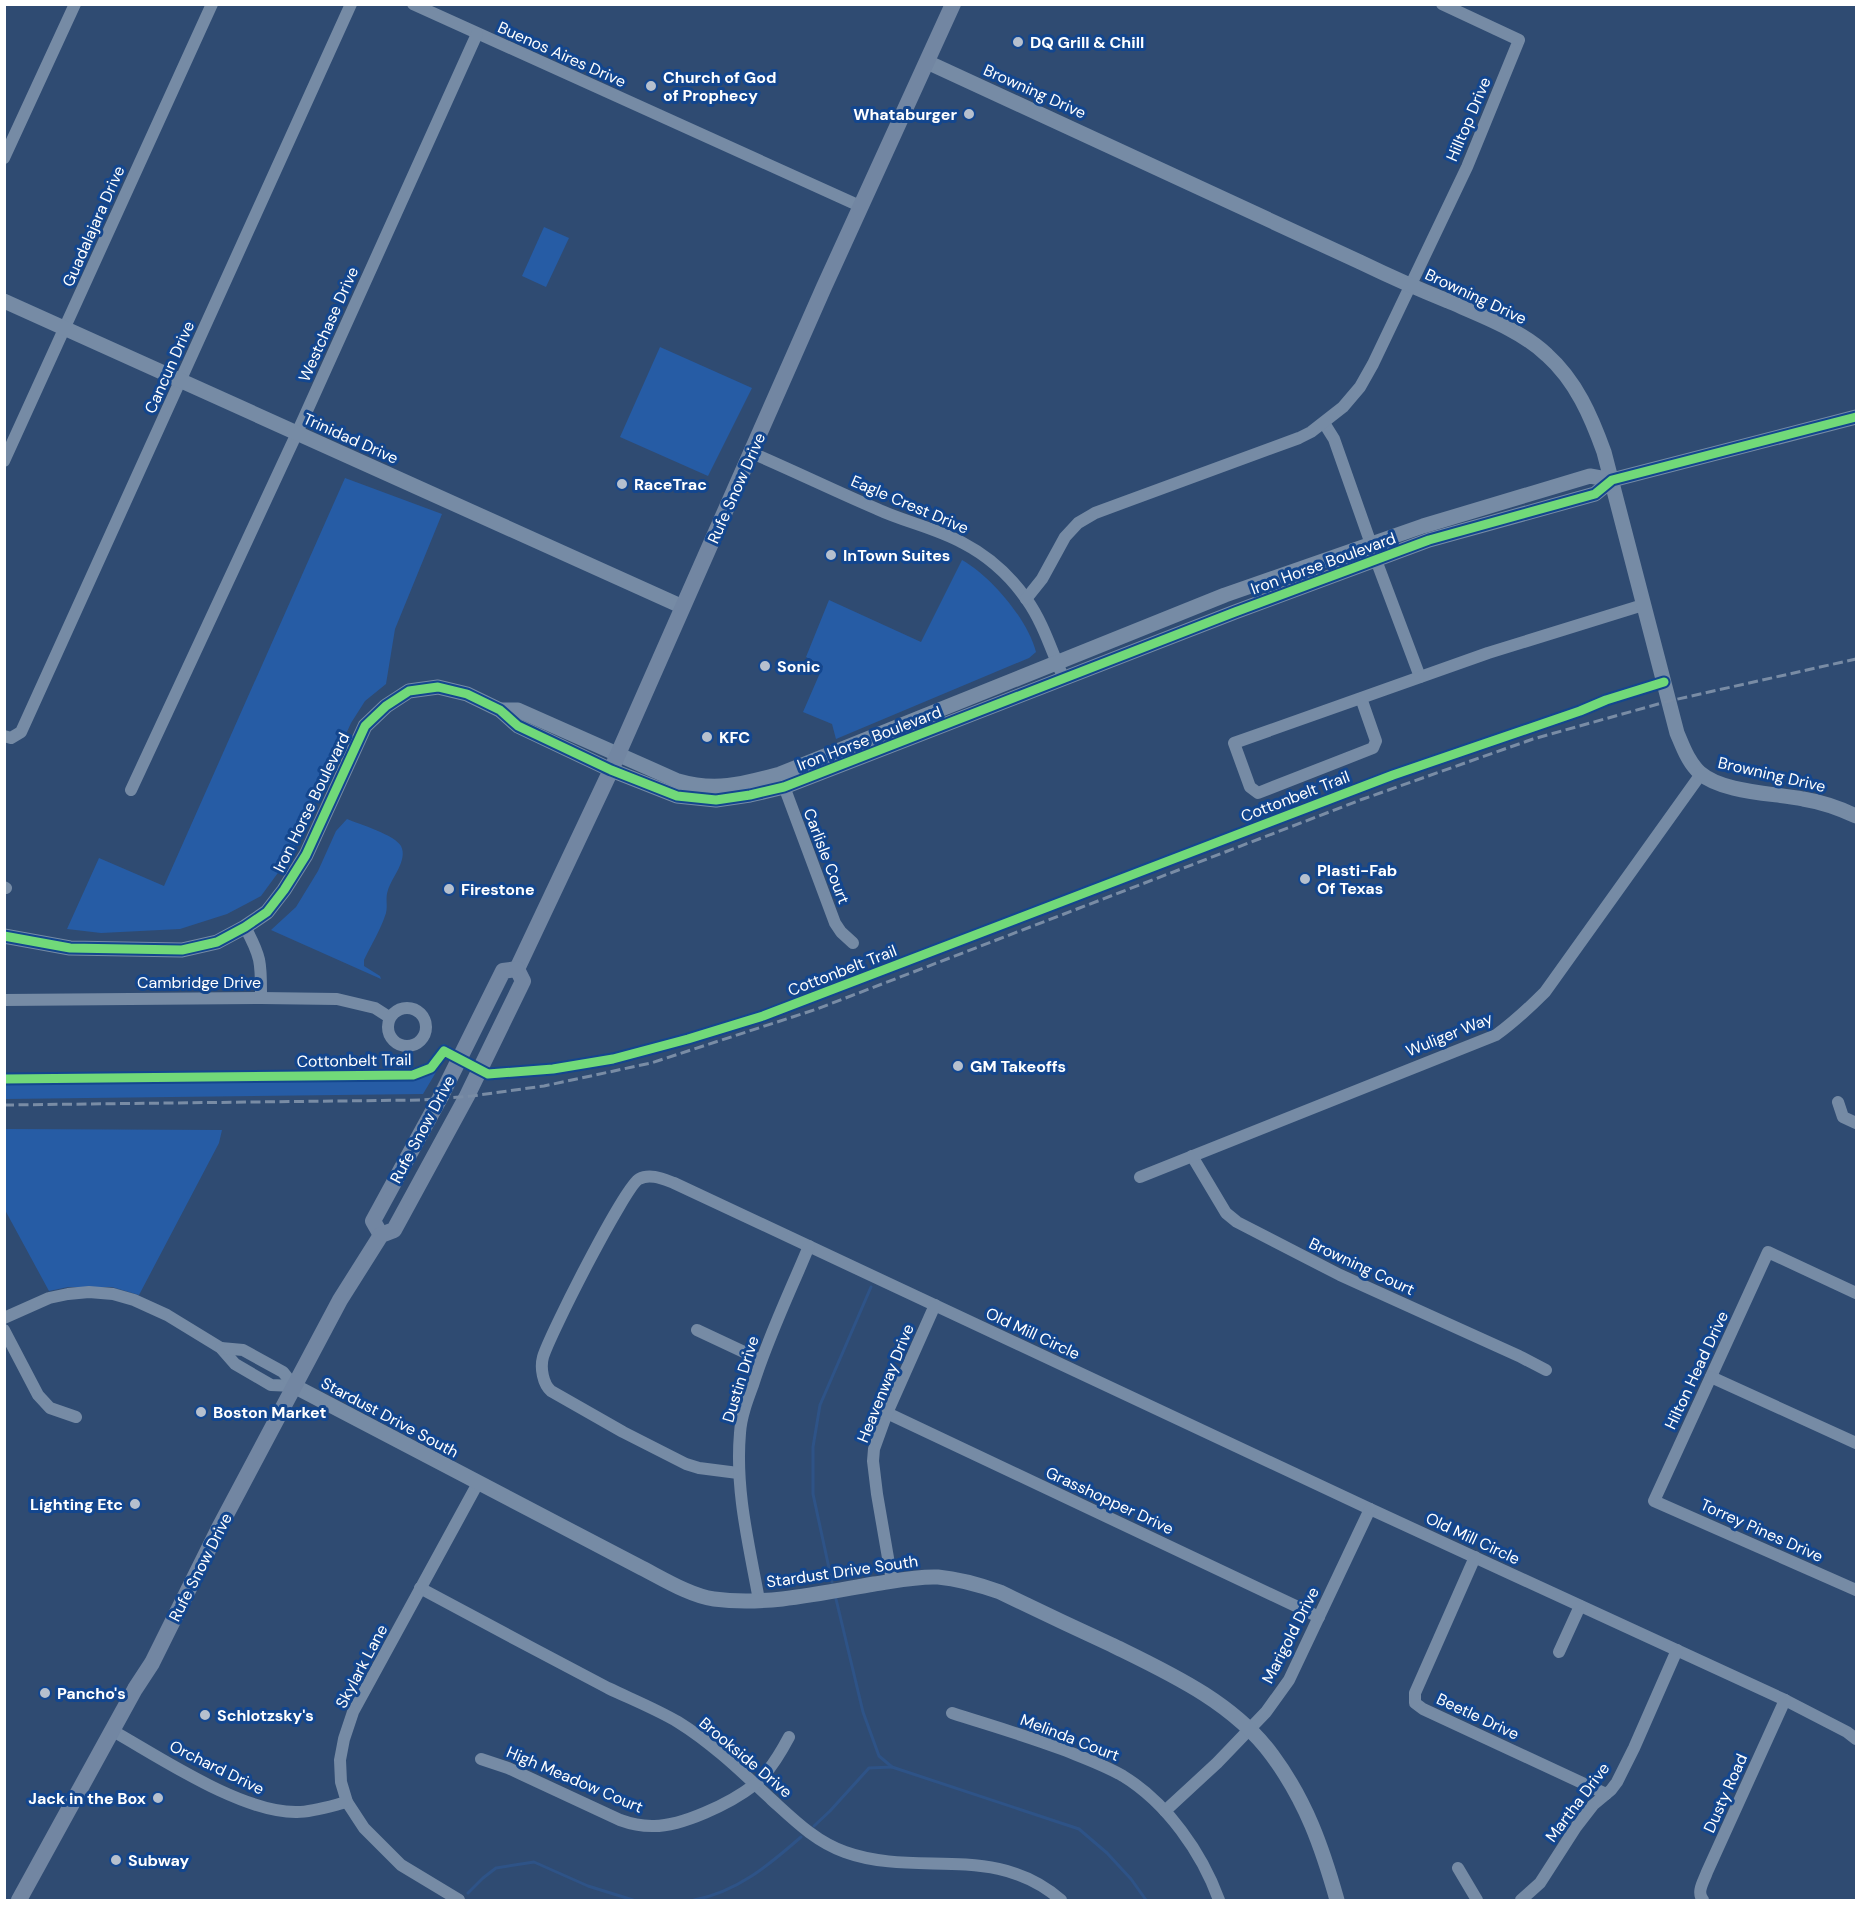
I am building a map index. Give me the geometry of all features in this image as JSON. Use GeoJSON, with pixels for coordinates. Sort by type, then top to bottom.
{"type":"FeatureCollection","features":[{"type":"Feature","properties":{"kind":"main road","name":"Rufe Snow Drive"},"geometry":{"type":"LineString","coordinates":[[517,969],[614,762],[952,4]]}},
{"type":"Feature","properties":{"kind":"main road","name":"Rufe Snow Drive"},"geometry":{"type":"LineString","coordinates":[[19,1900],[135,1689],[152,1663],[219,1528],[340,1300],[381,1235],[394,1230],[470,1089],[523,981],[517,969]]}},
{"type":"Feature","properties":{"kind":"main road","name":"Rufe Snow Drive"},"geometry":{"type":"LineString","coordinates":[[381,1235],[373,1221],[440,1098],[503,971],[517,969]]}},
{"type":"Feature","properties":{"kind":"street"},"geometry":{"type":"LineString","coordinates":[[4,158],[75,4]]}},
{"type":"Feature","properties":{"kind":"street","name":"Guadalajara Drive"},"geometry":{"type":"LineString","coordinates":[[4,461],[212,4]]}},
{"type":"Feature","properties":{"kind":"street","name":"Cancun Drive"},"geometry":{"type":"LineString","coordinates":[[8,737],[21,732],[351,4]]}},
{"type":"Feature","properties":{"kind":"street","name":"Buenos Aires Drive"},"geometry":{"type":"LineString","coordinates":[[413,4],[862,207]]}},
{"type":"Feature","properties":{"kind":"street","name":"Hilltop Drive"},"geometry":{"type":"LineString","coordinates":[[1411,285],[1467,167],[1519,40],[1442,4]]}},
{"type":"Feature","properties":{"kind":"street","name":"Westchase Drive"},"geometry":{"type":"LineString","coordinates":[[131,790],[297,433],[477,34]]}},
{"type":"Feature","properties":{"kind":"street","name":"Browning Drive"},"geometry":{"type":"LineString","coordinates":[[927,62],[1513,331],[1546,354],[1581,397],[1604,452],[1677,733],[1691,764],[1709,780],[1805,799],[1837,807],[1857,816]]}},
{"type":"Feature","properties":{"kind":"street"},"geometry":{"type":"LineString","coordinates":[[1026,599],[1042,579],[1065,537],[1078,523],[1095,513],[1299,438],[1324,423],[1352,397],[1367,375],[1411,285]]}},
{"type":"Feature","properties":{"kind":"street","name":"Trinidad Drive"},"geometry":{"type":"LineString","coordinates":[[4,301],[683,607]]}},
{"type":"Feature","properties":{"kind":"street","name":"Iron Horse Boulevard"},"geometry":{"type":"LineString","coordinates":[[782,780],[1056,662],[1226,595],[1423,526],[1590,476],[1611,480],[1857,417]]}},
{"type":"Feature","properties":{"kind":"street"},"geometry":{"type":"LineString","coordinates":[[1324,423],[1338,447],[1376,560],[1420,677]]}},
{"type":"Feature","properties":{"kind":"street","name":"Eagle Crest Drive"},"geometry":{"type":"LineString","coordinates":[[752,453],[879,510],[964,543],[998,568],[1026,599],[1040,620],[1064,679]]}},
{"type":"Feature","properties":{"kind":"street","name":"Iron Horse Boulevard"},"geometry":{"type":"LineString","coordinates":[[4,936],[70,948],[182,950],[217,942],[245,927],[267,912],[284,891],[306,855],[365,726],[386,706],[409,691],[438,687],[467,694],[500,710],[519,710],[614,762],[694,785],[718,787],[782,780],[1064,679],[1429,540],[1595,494],[1611,480]]}},
{"type":"Feature","properties":{"kind":"street"},"geometry":{"type":"LineString","coordinates":[[1361,698],[1376,741],[1373,748],[1258,793],[1250,787],[1233,743],[1488,652],[1643,605]]}},
{"type":"Feature","properties":{"kind":"street","name":"Wuliger Way"},"geometry":{"type":"LineString","coordinates":[[1140,1177],[1496,1035],[1509,1026],[1545,992],[1701,774]]}},
{"type":"Feature","properties":{"kind":"street","name":"Carlisle Court"},"geometry":{"type":"LineString","coordinates":[[782,780],[835,923],[853,943]]}},
{"type":"Feature","properties":{"kind":"street"},"geometry":{"type":"LineString","coordinates":[[245,927],[261,960],[261,998]]}},
{"type":"Feature","properties":{"kind":"street","name":"Cambridge Drive"},"geometry":{"type":"LineString","coordinates":[[4,1000],[337,999],[375,1008],[389,1017]]}},
{"type":"Feature","properties":{"kind":"street"},"geometry":{"type":"LineString","coordinates":[[1838,1102],[1843,1117],[1857,1123]]}},
{"type":"Feature","properties":{"kind":"street","name":"Browning Court"},"geometry":{"type":"LineString","coordinates":[[1192,1156],[1226,1213],[1237,1222],[1340,1275],[1546,1370]]}},
{"type":"Feature","properties":{"kind":"street","name":"Old Mill Circle"},"geometry":{"type":"LineString","coordinates":[[738,1473],[686,1464],[623,1432],[551,1391],[547,1388],[542,1375],[542,1359],[551,1337],[607,1227],[630,1187],[637,1180],[648,1175],[674,1183],[1370,1509],[1785,1700],[1857,1739]]}},
{"type":"Feature","properties":{"kind":"street","name":"Dustin Drive"},"geometry":{"type":"LineString","coordinates":[[759,1600],[738,1473],[740,1431],[744,1410],[761,1360],[809,1246]]}},
{"type":"Feature","properties":{"kind":"street","name":"Hilton Head Drive"},"geometry":{"type":"LineString","coordinates":[[1654,1501],[1768,1252],[1857,1293]]}},
{"type":"Feature","properties":{"kind":"street"},"geometry":{"type":"LineString","coordinates":[[4,1318],[50,1298],[68,1294],[89,1292],[113,1294],[135,1300],[166,1315],[221,1348],[235,1364],[271,1385],[294,1386]]}},
{"type":"Feature","properties":{"kind":"street","name":"Heavenway Drive"},"geometry":{"type":"LineString","coordinates":[[892,1581],[873,1461],[874,1449],[886,1413],[934,1305]]}},
{"type":"Feature","properties":{"kind":"street"},"geometry":{"type":"LineString","coordinates":[[4,1330],[38,1395],[50,1408],[76,1417]]}},
{"type":"Feature","properties":{"kind":"street"},"geometry":{"type":"LineString","coordinates":[[697,1330],[761,1360]]}},
{"type":"Feature","properties":{"kind":"street"},"geometry":{"type":"LineString","coordinates":[[221,1348],[243,1350],[284,1372],[294,1386]]}},
{"type":"Feature","properties":{"kind":"street"},"geometry":{"type":"LineString","coordinates":[[1711,1377],[1857,1443]]}},
{"type":"Feature","properties":{"kind":"street","name":"Stardust Drive South"},"geometry":{"type":"LineString","coordinates":[[294,1386],[478,1483],[694,1593],[712,1599],[759,1600],[795,1597],[913,1578],[955,1579],[1000,1592],[1162,1670],[1226,1709],[1272,1754],[1312,1823],[1337,1900]]}},
{"type":"Feature","properties":{"kind":"street","name":"Grasshopper Drive"},"geometry":{"type":"LineString","coordinates":[[886,1413],[1319,1617]]}},
{"type":"Feature","properties":{"kind":"street","name":"Skylark Lane"},"geometry":{"type":"LineString","coordinates":[[459,1900],[401,1865],[364,1828],[347,1802],[341,1782],[340,1760],[353,1712],[478,1483]]}},
{"type":"Feature","properties":{"kind":"street","name":"Torrey Pines Drive"},"geometry":{"type":"LineString","coordinates":[[1654,1501],[1857,1590]]}},
{"type":"Feature","properties":{"kind":"street","name":"Marigold Drive"},"geometry":{"type":"LineString","coordinates":[[1165,1811],[1249,1730],[1266,1712],[1289,1680],[1370,1509]]}},
{"type":"Feature","properties":{"kind":"street","name":"Beetle Drive"},"geometry":{"type":"LineString","coordinates":[[1475,1557],[1415,1693],[1415,1703],[1423,1709],[1606,1794]]}},
{"type":"Feature","properties":{"kind":"street","name":"Brookside Drive"},"geometry":{"type":"LineString","coordinates":[[420,1588],[610,1689],[678,1722],[727,1759],[808,1831],[844,1852],[870,1859],[965,1863],[1020,1875],[1032,1880],[1061,1900]]}},
{"type":"Feature","properties":{"kind":"street"},"geometry":{"type":"LineString","coordinates":[[1559,1652],[1580,1606]]}},
{"type":"Feature","properties":{"kind":"street","name":"Martha Drive"},"geometry":{"type":"LineString","coordinates":[[1521,1900],[1540,1883],[1593,1805],[1617,1782],[1677,1650]]}},
{"type":"Feature","properties":{"kind":"street","name":"Dusty Road"},"geometry":{"type":"LineString","coordinates":[[1703,1900],[1700,1891],[1707,1872],[1785,1700]]}},
{"type":"Feature","properties":{"kind":"street","name":"Melinda Court"},"geometry":{"type":"LineString","coordinates":[[952,1713],[1032,1738],[1095,1762],[1123,1776],[1165,1811],[1187,1840],[1219,1900]]}},
{"type":"Feature","properties":{"kind":"street","name":"Orchard Drive"},"geometry":{"type":"LineString","coordinates":[[113,1731],[190,1774],[257,1806],[277,1811],[298,1812],[347,1802]]}},
{"type":"Feature","properties":{"kind":"street","name":"High Meadow Court"},"geometry":{"type":"LineString","coordinates":[[481,1759],[508,1768],[634,1825],[654,1826],[684,1820],[730,1801],[755,1784],[778,1757],[789,1737]]}},
{"type":"Feature","properties":{"kind":"street"},"geometry":{"type":"LineString","coordinates":[[1458,1868],[1477,1900]]}},
{"type":"Feature","properties":{"kind":"shaded area"},"geometry":{"type":"Polygon","coordinates":[[[544,227],[569,238],[546,287],[522,276],[544,227]]]}},
{"type":"Feature","properties":{"kind":"shaded area"},"geometry":{"type":"Polygon","coordinates":[[[660,347],[752,388],[708,476],[620,437],[660,347]]]}},
{"type":"Feature","properties":{"kind":"shaded area"},"geometry":{"type":"Polygon","coordinates":[[[345,478],[442,514],[395,629],[386,684],[365,701],[351,723],[291,855],[261,896],[227,914],[180,929],[101,933],[67,929],[99,858],[164,886],[345,478]]]}},
{"type":"Feature","properties":{"kind":"shaded area"},"geometry":{"type":"Polygon","coordinates":[[[962,560],[985,577],[1007,600],[1025,626],[1036,652],[1029,658],[836,739],[832,724],[803,712],[823,666],[806,657],[829,600],[921,642],[962,560]]]}},
{"type":"Feature","properties":{"kind":"shaded area"},"geometry":{"type":"Polygon","coordinates":[[[347,819],[392,838],[403,851],[401,863],[387,893],[387,910],[384,919],[364,960],[364,966],[381,979],[271,930],[296,907],[318,871],[336,831],[347,819]]]}},
{"type":"Feature","properties":{"kind":"shaded area"},"geometry":{"type":"Polygon","coordinates":[[[443,1044],[451,1047],[423,1094],[5,1099],[5,1074],[371,1069],[412,1071],[422,1070],[429,1066],[443,1044]]]}},
{"type":"Feature","properties":{"kind":"shaded area"},"geometry":{"type":"Polygon","coordinates":[[[4,1129],[222,1130],[219,1143],[139,1295],[112,1287],[68,1287],[49,1291],[5,1210],[4,1129]]]}},
{"type":"Feature","properties":{"kind":"waterway"},"geometry":{"type":"LineString","coordinates":[[832,1582],[813,1494],[813,1447],[820,1405],[871,1287]]}},
{"type":"Feature","properties":{"kind":"waterway"},"geometry":{"type":"LineString","coordinates":[[836,1599],[863,1712],[879,1756],[892,1767],[1079,1829],[1107,1853],[1131,1879],[1146,1900]]}},
{"type":"Feature","properties":{"kind":"waterway"},"geometry":{"type":"LineString","coordinates":[[814,1826],[869,1768],[892,1767]]}},
{"type":"Feature","properties":{"kind":"waterway"},"geometry":{"type":"LineString","coordinates":[[694,1900],[724,1891],[752,1876],[801,1837]]}},
{"type":"Feature","properties":{"kind":"waterway"},"geometry":{"type":"LineString","coordinates":[[468,1893],[496,1868],[534,1862],[588,1886],[633,1900]]}},
{"type":"Feature","properties":{"kind":"railway"},"geometry":{"type":"LineString","coordinates":[[4,1105],[421,1100],[544,1086],[651,1063],[817,1009],[1363,799],[1533,739],[1669,701],[1856,659]]}},
{"type":"Feature","properties":{"kind":"cycle path"},"geometry":{"type":"LineString","coordinates":[[4,936],[70,948],[182,950],[217,942],[245,927],[267,912],[306,855],[365,726],[386,706],[409,691],[438,687],[467,694],[500,710],[518,726],[611,770],[677,796],[716,800],[750,795],[784,787],[1235,612],[1429,540],[1595,494],[1612,480],[1856,417]]}},
{"type":"Feature","properties":{"kind":"cycle path","name":"Cottonbelt Trail"},"geometry":{"type":"LineString","coordinates":[[4,1079],[413,1075],[431,1068],[444,1051],[488,1074],[553,1069],[613,1059],[763,1016],[1393,775],[1606,700],[1664,682]]}},
{"type":"Feature","properties":{"kind":"place","name":"DQ Grill & Chill"},"geometry":{"type":"Point","coordinates":[1018,42]}},
{"type":"Feature","properties":{"kind":"place","name":"Church of God of Prophecy"},"geometry":{"type":"Point","coordinates":[651,86]}},
{"type":"Feature","properties":{"kind":"place","name":"Whataburger"},"geometry":{"type":"Point","coordinates":[969,114]}},
{"type":"Feature","properties":{"kind":"place","name":"RaceTrac"},"geometry":{"type":"Point","coordinates":[622,484]}},
{"type":"Feature","properties":{"kind":"place","name":"InTown Suites"},"geometry":{"type":"Point","coordinates":[831,555]}},
{"type":"Feature","properties":{"kind":"place","name":"Sonic"},"geometry":{"type":"Point","coordinates":[765,666]}},
{"type":"Feature","properties":{"kind":"place","name":"KFC"},"geometry":{"type":"Point","coordinates":[707,737]}},
{"type":"Feature","properties":{"kind":"place","name":"Plasti-Fab Of Texas"},"geometry":{"type":"Point","coordinates":[1305,879]}},
{"type":"Feature","properties":{"kind":"place","name":"Firestone"},"geometry":{"type":"Point","coordinates":[449,889]}},
{"type":"Feature","properties":{"kind":"place","name":"GM Takeoffs"},"geometry":{"type":"Point","coordinates":[958,1066]}},
{"type":"Feature","properties":{"kind":"place","name":"Boston Market"},"geometry":{"type":"Point","coordinates":[201,1412]}},
{"type":"Feature","properties":{"kind":"place","name":"Lighting Etc"},"geometry":{"type":"Point","coordinates":[135,1504]}},
{"type":"Feature","properties":{"kind":"place","name":"Pancho's"},"geometry":{"type":"Point","coordinates":[45,1693]}},
{"type":"Feature","properties":{"kind":"place","name":"Schlotzsky's"},"geometry":{"type":"Point","coordinates":[205,1715]}},
{"type":"Feature","properties":{"kind":"place","name":"Jack in the Box"},"geometry":{"type":"Point","coordinates":[158,1798]}},
{"type":"Feature","properties":{"kind":"place","name":"Subway"},"geometry":{"type":"Point","coordinates":[116,1860]}}]}
